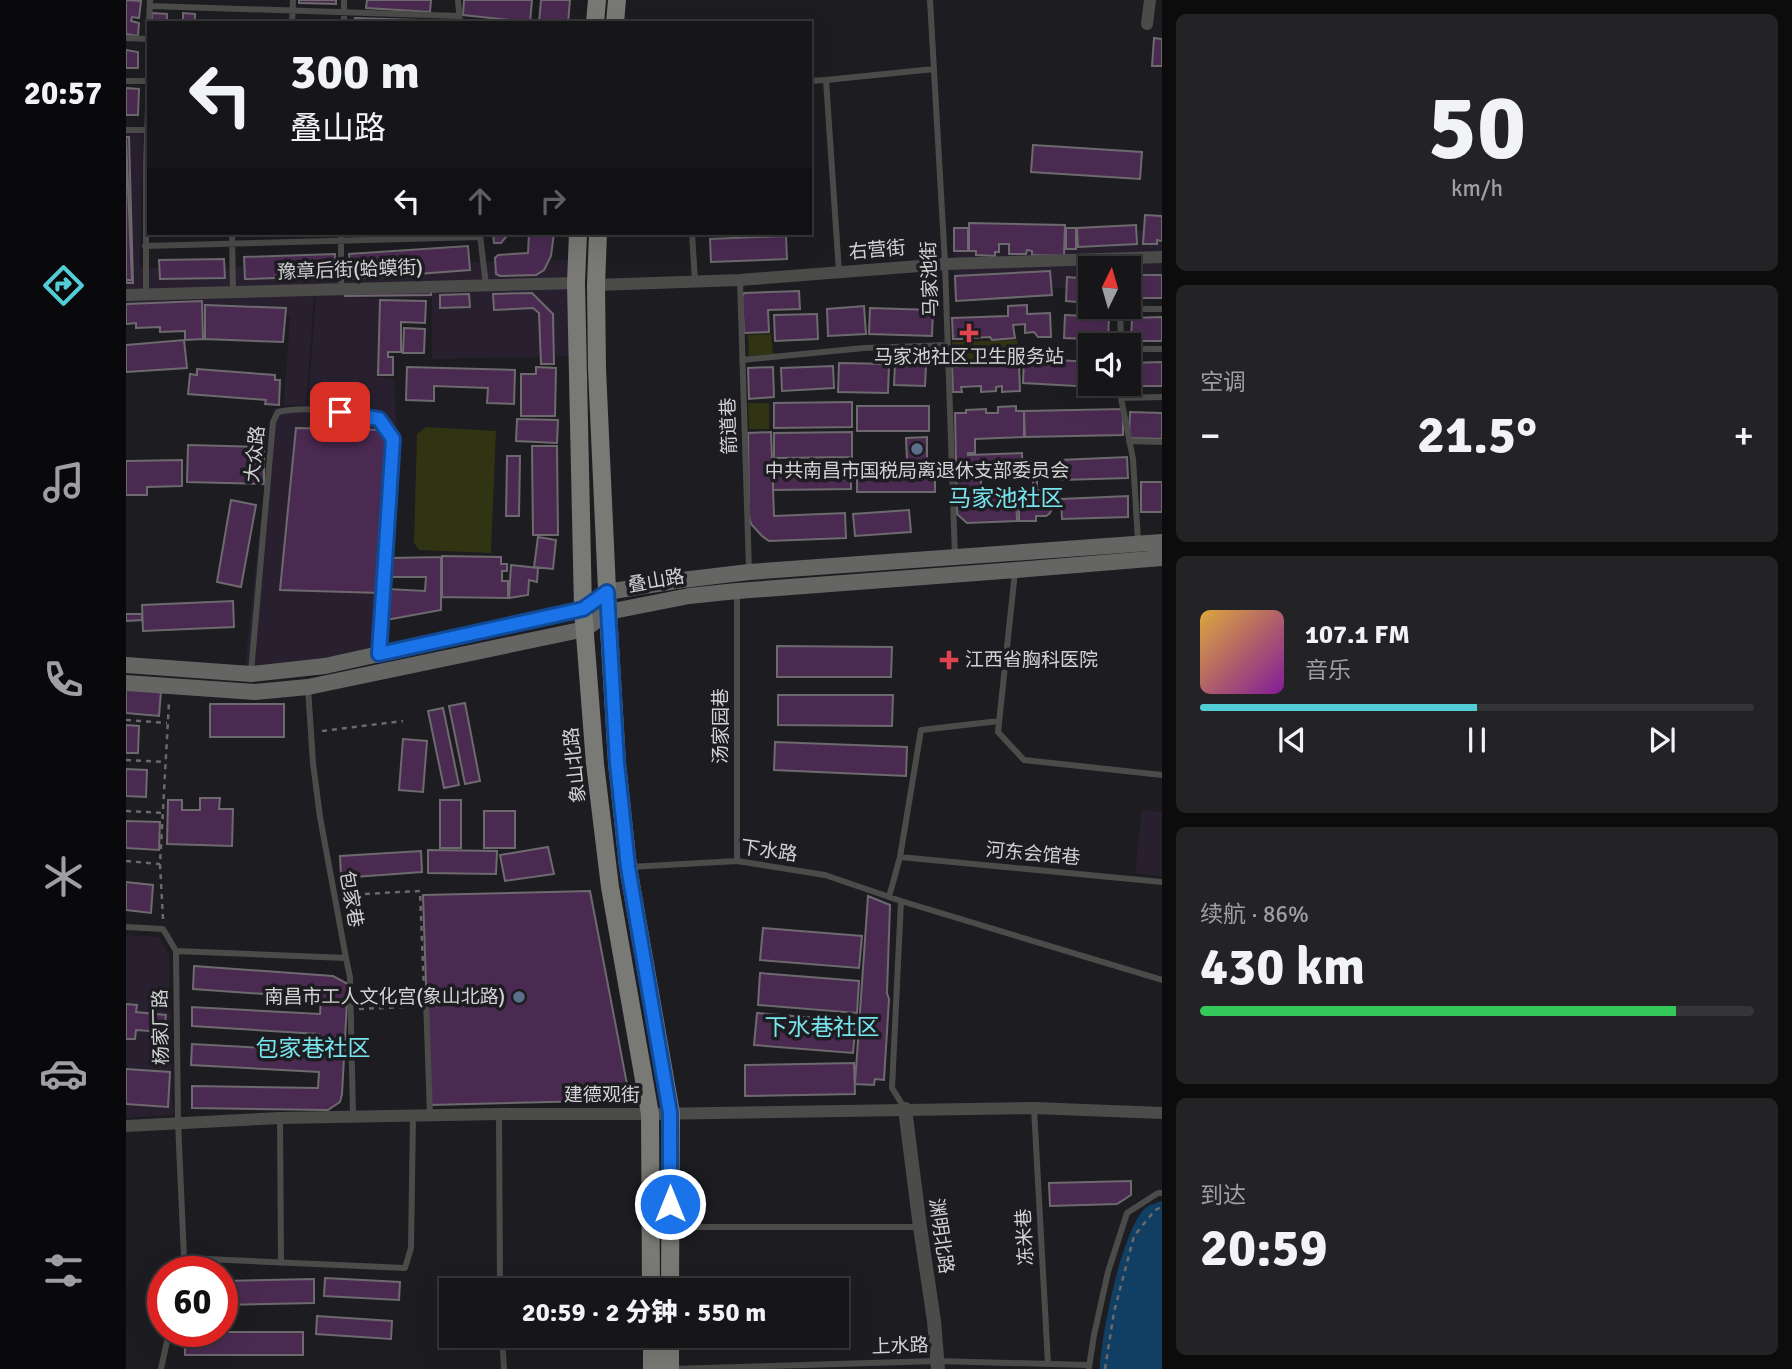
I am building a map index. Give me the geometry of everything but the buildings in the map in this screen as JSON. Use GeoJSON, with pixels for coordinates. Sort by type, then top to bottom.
{"type":"FeatureCollection","features":[{"type":"Feature","properties":{"kind":"main road"},"geometry":{"type":"LineString","coordinates":[[595,21],[597,0]]}},
{"type":"Feature","properties":{"kind":"main road"},"geometry":{"type":"LineString","coordinates":[[615,21],[617,0]]}},
{"type":"Feature","properties":{"kind":"main road","name":"象山北路"},"geometry":{"type":"LineString","coordinates":[[578,235],[576,283],[583,609],[595,764],[610,887],[650,1114],[651,1278]]}},
{"type":"Feature","properties":{"kind":"main road"},"geometry":{"type":"LineString","coordinates":[[598,235],[597,369],[617,763],[628,867],[670,1113],[670,1278]]}},
{"type":"Feature","properties":{"kind":"main road","name":"叠山路"},"geometry":{"type":"LineString","coordinates":[[126,665],[251,674],[325,666],[583,609],[607,592],[682,580],[749,572],[1162,542]]}},
{"type":"Feature","properties":{"kind":"main road","name":"叠山路"},"geometry":{"type":"LineString","coordinates":[[126,683],[255,692],[308,687],[585,629],[608,612],[689,596],[1162,558]]}},
{"type":"Feature","properties":{"kind":"main road"},"geometry":{"type":"LineString","coordinates":[[652,1348],[652,1369]]}},
{"type":"Feature","properties":{"kind":"main road"},"geometry":{"type":"LineString","coordinates":[[670,1348],[670,1369]]}},
{"type":"Feature","properties":{"kind":"street"},"geometry":{"type":"LineString","coordinates":[[1147,24],[1150,0]]}},
{"type":"Feature","properties":{"kind":"street","name":"右营街"},"geometry":{"type":"LineString","coordinates":[[1141,260],[1162,257]]}},
{"type":"Feature","properties":{"kind":"street","name":"右营街"},"geometry":{"type":"LineString","coordinates":[[596,285],[740,280],[946,264],[1078,263]]}},
{"type":"Feature","properties":{"kind":"street","name":"豫章后街(蛤蟆街)"},"geometry":{"type":"LineString","coordinates":[[126,295],[576,283]]}},
{"type":"Feature","properties":{"kind":"street","name":"建德观街"},"geometry":{"type":"LineString","coordinates":[[126,1126],[280,1118],[499,1114],[1034,1108],[1162,1113]]}},
{"type":"Feature","properties":{"kind":"street","name":"渊明北路"},"geometry":{"type":"LineString","coordinates":[[905,1110],[934,1321],[937,1365]]}},
{"type":"Feature","properties":{"kind":"lane"},"geometry":{"type":"LineString","coordinates":[[292,0],[292,21]]}},
{"type":"Feature","properties":{"kind":"lane"},"geometry":{"type":"LineString","coordinates":[[344,0],[344,21]]}},
{"type":"Feature","properties":{"kind":"lane"},"geometry":{"type":"LineString","coordinates":[[149,21],[150,3],[459,19],[458,0]]}},
{"type":"Feature","properties":{"kind":"lane","name":"马家池街"},"geometry":{"type":"LineString","coordinates":[[930,0],[946,264],[956,558]]}},
{"type":"Feature","properties":{"kind":"lane"},"geometry":{"type":"LineString","coordinates":[[126,38],[147,39]]}},
{"type":"Feature","properties":{"kind":"lane"},"geometry":{"type":"LineString","coordinates":[[812,81],[934,69]]}},
{"type":"Feature","properties":{"kind":"lane"},"geometry":{"type":"LineString","coordinates":[[126,81],[147,80]]}},
{"type":"Feature","properties":{"kind":"lane"},"geometry":{"type":"LineString","coordinates":[[826,80],[839,272]]}},
{"type":"Feature","properties":{"kind":"lane"},"geometry":{"type":"LineString","coordinates":[[126,130],[147,130]]}},
{"type":"Feature","properties":{"kind":"lane"},"geometry":{"type":"LineString","coordinates":[[146,295],[147,169]]}},
{"type":"Feature","properties":{"kind":"lane"},"geometry":{"type":"LineString","coordinates":[[232,235],[233,292]]}},
{"type":"Feature","properties":{"kind":"lane"},"geometry":{"type":"LineString","coordinates":[[145,246],[341,237],[480,235],[486,285]]}},
{"type":"Feature","properties":{"kind":"lane"},"geometry":{"type":"LineString","coordinates":[[692,235],[695,281]]}},
{"type":"Feature","properties":{"kind":"lane"},"geometry":{"type":"LineString","coordinates":[[341,237],[341,289]]}},
{"type":"Feature","properties":{"kind":"lane","name":"箭道巷"},"geometry":{"type":"LineString","coordinates":[[740,280],[749,572]]}},
{"type":"Feature","properties":{"kind":"lane"},"geometry":{"type":"LineString","coordinates":[[1141,308],[1162,309]]}},
{"type":"Feature","properties":{"kind":"lane"},"geometry":{"type":"LineString","coordinates":[[742,360],[864,348],[948,345]]}},
{"type":"Feature","properties":{"kind":"lane"},"geometry":{"type":"LineString","coordinates":[[1141,349],[1162,349]]}},
{"type":"Feature","properties":{"kind":"lane"},"geometry":{"type":"LineString","coordinates":[[1138,544],[1133,459],[1121,398],[1162,397]]}},
{"type":"Feature","properties":{"kind":"lane","name":"大众路"},"geometry":{"type":"LineString","coordinates":[[251,674],[272,422],[278,412],[291,409],[340,412],[379,419],[393,439],[379,654]]}},
{"type":"Feature","properties":{"kind":"lane"},"geometry":{"type":"LineString","coordinates":[[1129,442],[1162,442]]}},
{"type":"Feature","properties":{"kind":"lane"},"geometry":{"type":"LineString","coordinates":[[1016,570],[998,732],[1024,760],[1162,775]]}},
{"type":"Feature","properties":{"kind":"lane","name":"汤家园巷"},"geometry":{"type":"LineString","coordinates":[[737,591],[737,861]]}},
{"type":"Feature","properties":{"kind":"lane","name":"包家巷"},"geometry":{"type":"LineString","coordinates":[[308,687],[318,803],[351,978],[353,1116]]}},
{"type":"Feature","properties":{"kind":"lane"},"geometry":{"type":"LineString","coordinates":[[889,897],[900,857],[921,730],[999,721]]}},
{"type":"Feature","properties":{"kind":"lane","name":"河东会馆巷"},"geometry":{"type":"LineString","coordinates":[[900,857],[1162,882]]}},
{"type":"Feature","properties":{"kind":"lane","name":"下水路"},"geometry":{"type":"LineString","coordinates":[[628,867],[737,861],[825,875],[901,901],[1162,980]]}},
{"type":"Feature","properties":{"kind":"lane"},"geometry":{"type":"LineString","coordinates":[[901,901],[892,1088],[905,1110]]}},
{"type":"Feature","properties":{"kind":"lane"},"geometry":{"type":"LineString","coordinates":[[126,927],[163,929],[176,951],[346,958]]}},
{"type":"Feature","properties":{"kind":"lane","name":"杨家厂路"},"geometry":{"type":"LineString","coordinates":[[176,951],[178,1122],[184,1256]]}},
{"type":"Feature","properties":{"kind":"lane"},"geometry":{"type":"LineString","coordinates":[[423,998],[430,1115]]}},
{"type":"Feature","properties":{"kind":"lane","name":"冻米巷"},"geometry":{"type":"LineString","coordinates":[[1034,1108],[1048,1364]]}},
{"type":"Feature","properties":{"kind":"lane"},"geometry":{"type":"LineString","coordinates":[[499,1114],[500,1278]]}},
{"type":"Feature","properties":{"kind":"lane"},"geometry":{"type":"LineString","coordinates":[[238,1261],[405,1268],[411,1248],[413,1116]]}},
{"type":"Feature","properties":{"kind":"lane"},"geometry":{"type":"LineString","coordinates":[[280,1118],[281,1263]]}},
{"type":"Feature","properties":{"kind":"lane"},"geometry":{"type":"LineString","coordinates":[[1089,1367],[1108,1272],[1127,1213],[1162,1193]]}},
{"type":"Feature","properties":{"kind":"lane"},"geometry":{"type":"LineString","coordinates":[[670,1227],[920,1227]]}},
{"type":"Feature","properties":{"kind":"lane"},"geometry":{"type":"LineString","coordinates":[[161,1369],[166,1347]]}},
{"type":"Feature","properties":{"kind":"lane"},"geometry":{"type":"LineString","coordinates":[[503,1348],[504,1369]]}},
{"type":"Feature","properties":{"kind":"lane","name":"上水路"},"geometry":{"type":"LineString","coordinates":[[670,1369],[1048,1364],[1089,1367]]}},
{"type":"Feature","properties":{"kind":"path"},"geometry":{"type":"LineString","coordinates":[[163,929],[160,864],[170,686]]}},
{"type":"Feature","properties":{"kind":"path"},"geometry":{"type":"LineString","coordinates":[[126,720],[167,723]]}},
{"type":"Feature","properties":{"kind":"path"},"geometry":{"type":"LineString","coordinates":[[311,733],[402,721]]}},
{"type":"Feature","properties":{"kind":"path"},"geometry":{"type":"LineString","coordinates":[[126,760],[165,762]]}},
{"type":"Feature","properties":{"kind":"path"},"geometry":{"type":"LineString","coordinates":[[126,811],[163,813]]}},
{"type":"Feature","properties":{"kind":"path"},"geometry":{"type":"LineString","coordinates":[[126,861],[160,864]]}},
{"type":"Feature","properties":{"kind":"path"},"geometry":{"type":"LineString","coordinates":[[335,896],[420,891],[423,998],[405,1007],[351,1010]]}},
{"type":"Feature","properties":{"kind":"path"},"geometry":{"type":"LineString","coordinates":[[1105,1369],[1114,1312],[1134,1236],[1155,1210],[1162,1207]]}},
{"type":"Feature","properties":{"kind":"shaded area"},"geometry":{"type":"Polygon","coordinates":[[[143,132],[140,268],[584,260],[584,356],[432,359],[432,298],[359,297],[379,299],[377,377],[394,379],[397,439],[383,646],[320,659],[245,666],[273,408],[308,407],[316,297],[306,406],[284,405],[290,315],[126,320],[126,133],[143,132]]]}},
{"type":"Feature","properties":{"kind":"shaded area"},"geometry":{"type":"Polygon","coordinates":[[[1162,230],[1162,287],[1141,288],[1141,256],[1078,256],[1078,288],[953,289],[955,231],[1162,230]]]}},
{"type":"Feature","properties":{"kind":"shaded area"},"geometry":{"type":"Polygon","coordinates":[[[1142,810],[1162,812],[1162,876],[1135,873],[1142,810]]]}},
{"type":"Feature","properties":{"kind":"shaded area"},"geometry":{"type":"Polygon","coordinates":[[[126,935],[159,937],[169,955],[173,1115],[126,1118],[126,935]]]}},
{"type":"Feature","properties":{"kind":"green space"},"geometry":{"type":"Polygon","coordinates":[[[771,334],[773,354],[749,356],[748,335],[771,334]]]}},
{"type":"Feature","properties":{"kind":"green space"},"geometry":{"type":"Polygon","coordinates":[[[1017,340],[1018,361],[953,363],[952,342],[1017,340]]]}},
{"type":"Feature","properties":{"kind":"green space"},"geometry":{"type":"Polygon","coordinates":[[[748,403],[769,403],[769,429],[749,429],[748,403]]]}},
{"type":"Feature","properties":{"kind":"green space"},"geometry":{"type":"Polygon","coordinates":[[[426,427],[496,431],[491,553],[419,550],[414,543],[417,434],[426,427]]]}},
{"type":"Feature","properties":{"kind":"water"},"geometry":{"type":"Polygon","coordinates":[[[1162,1201],[1162,1369],[1100,1369],[1114,1283],[1130,1235],[1138,1217],[1147,1207],[1162,1201]]]}},
{"type":"Feature","properties":{"kind":"place","name":"马家池社区卫生服务站"},"geometry":{"type":"Point","coordinates":[969,333]}},
{"type":"Feature","properties":{"kind":"place","name":"中共南昌市国税局离退休支部委员会"},"geometry":{"type":"Point","coordinates":[917,449]}},
{"type":"Feature","properties":{"kind":"place","name":"江西省胸科医院"},"geometry":{"type":"Point","coordinates":[949,660]}},
{"type":"Feature","properties":{"kind":"place","name":"南昌市工人文化宫(象山北路)"},"geometry":{"type":"Point","coordinates":[519,997]}},
{"type":"Feature","properties":{"kind":"district","name":"马家池社区"},"geometry":{"type":"Point","coordinates":[1006,498]}},
{"type":"Feature","properties":{"kind":"district","name":"下水巷社区"},"geometry":{"type":"Point","coordinates":[822,1027]}},
{"type":"Feature","properties":{"kind":"district","name":"包家巷社区"},"geometry":{"type":"Point","coordinates":[313,1048]}},
{"type":"Feature","properties":{"kind":"route"},"geometry":{"type":"LineString","coordinates":[[340,412],[379,419],[393,439],[379,654],[583,609],[607,592],[617,763],[628,867],[670,1113],[670,1204]]}}]}
